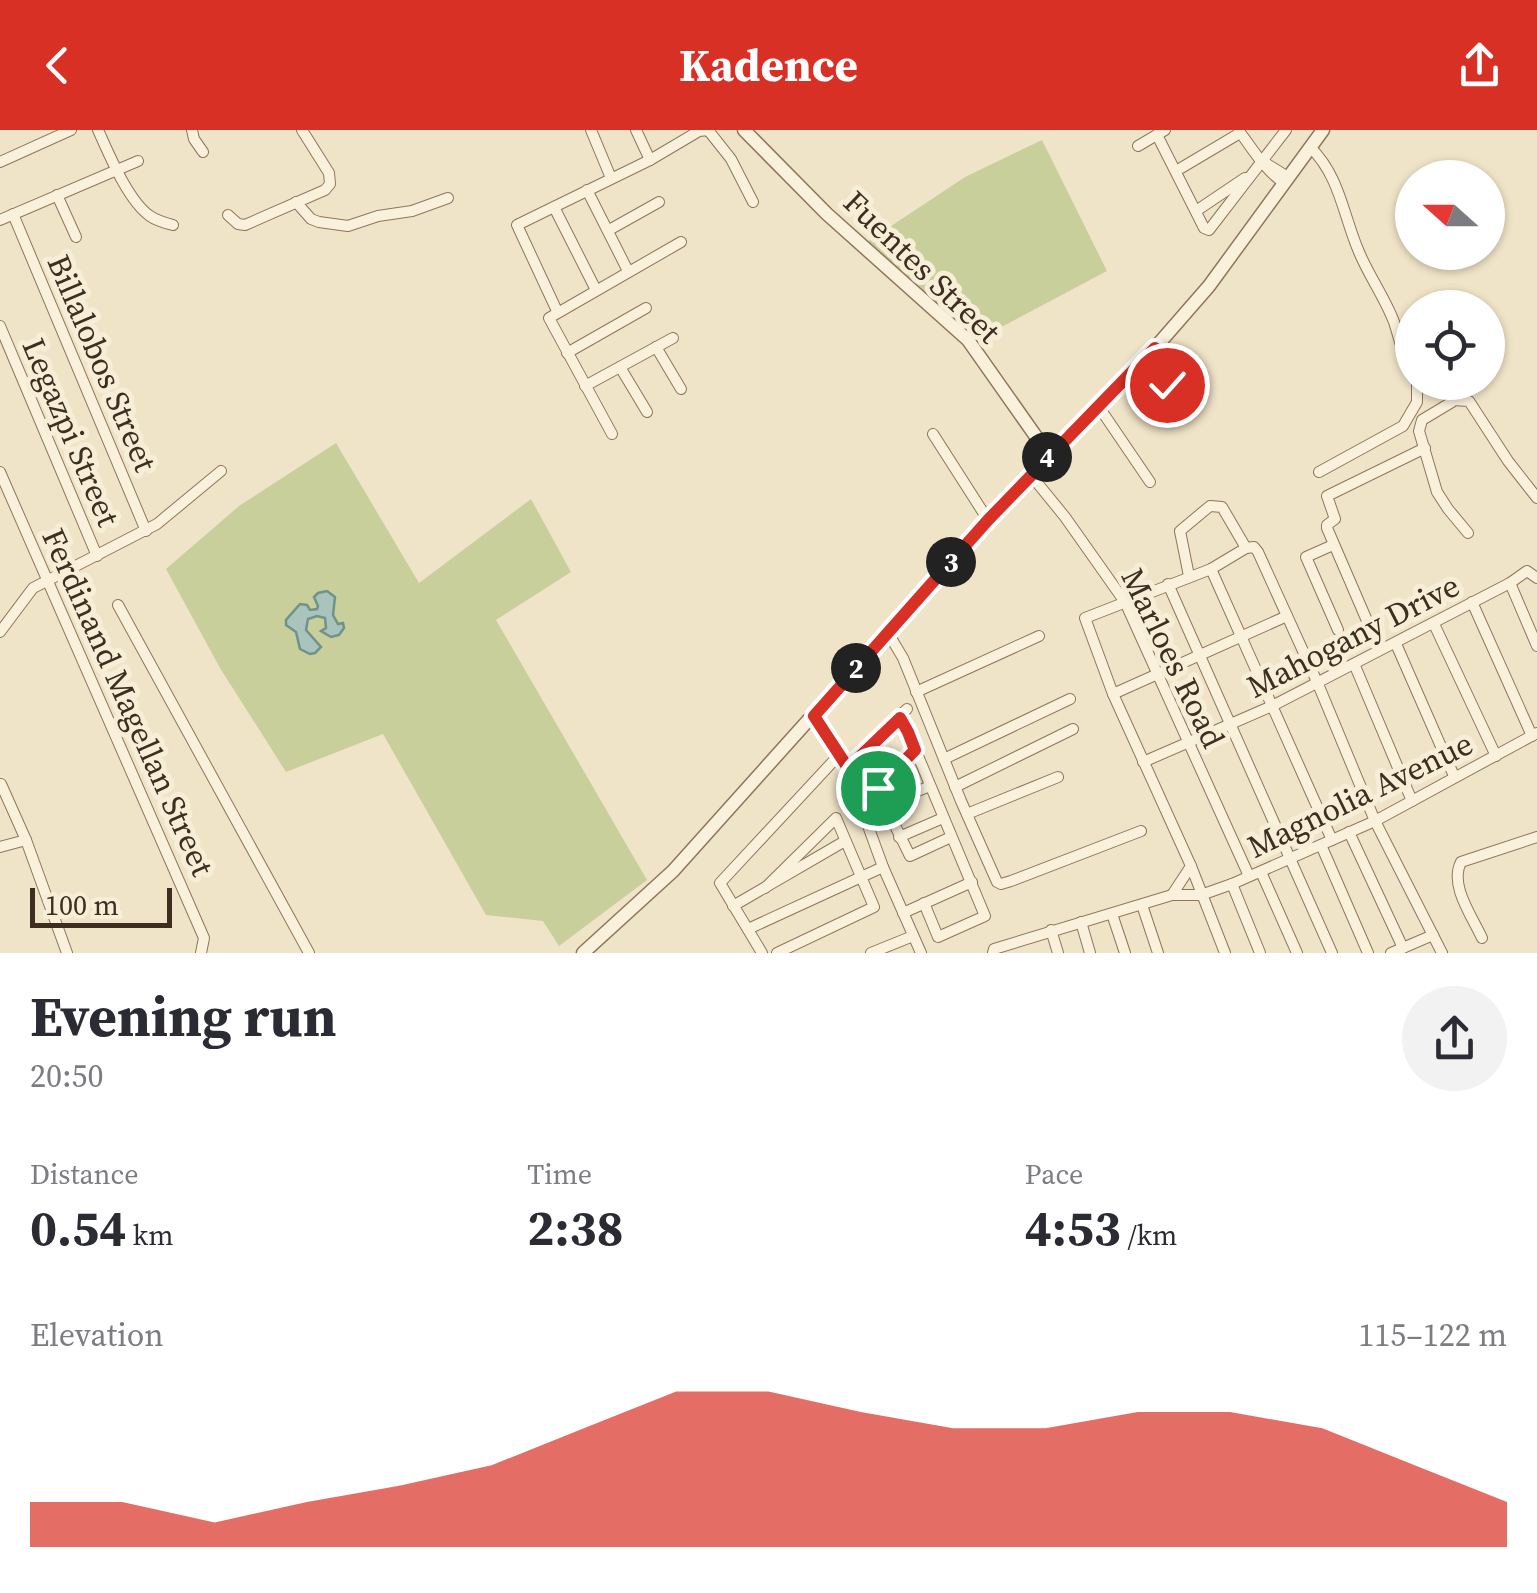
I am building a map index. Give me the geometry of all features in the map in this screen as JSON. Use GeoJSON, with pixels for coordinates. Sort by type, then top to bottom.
{"type":"FeatureCollection","features":[{"type":"Feature","properties":{"kind":"street"},"geometry":{"type":"LineString","coordinates":[[0,162],[71,130]]}},
{"type":"Feature","properties":{"kind":"street"},"geometry":{"type":"LineString","coordinates":[[98,130],[116,169],[144,212],[173,225]]}},
{"type":"Feature","properties":{"kind":"street"},"geometry":{"type":"LineString","coordinates":[[192,130],[203,152]]}},
{"type":"Feature","properties":{"kind":"street"},"geometry":{"type":"LineString","coordinates":[[228,215],[235,223],[245,225],[330,184],[302,130]]}},
{"type":"Feature","properties":{"kind":"street"},"geometry":{"type":"LineString","coordinates":[[592,130],[611,178]]}},
{"type":"Feature","properties":{"kind":"street"},"geometry":{"type":"LineString","coordinates":[[636,130],[650,160]]}},
{"type":"Feature","properties":{"kind":"street"},"geometry":{"type":"LineString","coordinates":[[612,434],[568,353],[516,225],[650,160],[699,130],[709,130],[731,159],[752,202]]}},
{"type":"Feature","properties":{"kind":"street","name":"Fuentes Street"},"geometry":{"type":"LineString","coordinates":[[744,130],[827,214],[968,340],[1049,455]]}},
{"type":"Feature","properties":{"kind":"street"},"geometry":{"type":"LineString","coordinates":[[1138,146],[1161,132],[1176,171],[1204,228],[1209,230],[1286,130]]}},
{"type":"Feature","properties":{"kind":"street"},"geometry":{"type":"LineString","coordinates":[[582,953],[672,871],[1030,474],[1155,348],[1209,286],[1323,130]]}},
{"type":"Feature","properties":{"kind":"street"},"geometry":{"type":"LineString","coordinates":[[1176,171],[1239,132],[1264,169],[1286,180]]}},
{"type":"Feature","properties":{"kind":"street"},"geometry":{"type":"LineString","coordinates":[[1310,147],[1323,159],[1336,184],[1358,251],[1395,326]]}},
{"type":"Feature","properties":{"kind":"street"},"geometry":{"type":"LineString","coordinates":[[0,220],[138,160]]}},
{"type":"Feature","properties":{"kind":"street"},"geometry":{"type":"LineString","coordinates":[[1196,210],[1251,175]]}},
{"type":"Feature","properties":{"kind":"street"},"geometry":{"type":"LineString","coordinates":[[587,190],[628,271]]}},
{"type":"Feature","properties":{"kind":"street"},"geometry":{"type":"LineString","coordinates":[[57,194],[76,237]]}},
{"type":"Feature","properties":{"kind":"street"},"geometry":{"type":"LineString","coordinates":[[296,202],[311,219],[348,226],[448,198]]}},
{"type":"Feature","properties":{"kind":"street"},"geometry":{"type":"LineString","coordinates":[[609,230],[660,202]]}},
{"type":"Feature","properties":{"kind":"street"},"geometry":{"type":"LineString","coordinates":[[554,206],[596,290]]}},
{"type":"Feature","properties":{"kind":"street","name":"Billalobos Street"},"geometry":{"type":"LineString","coordinates":[[12,214],[146,531]]}},
{"type":"Feature","properties":{"kind":"street"},"geometry":{"type":"LineString","coordinates":[[553,315],[681,242]]}},
{"type":"Feature","properties":{"kind":"street"},"geometry":{"type":"LineString","coordinates":[[568,353],[646,308]]}},
{"type":"Feature","properties":{"kind":"street","name":"Legazpi Street"},"geometry":{"type":"LineString","coordinates":[[0,326],[97,556]]}},
{"type":"Feature","properties":{"kind":"street"},"geometry":{"type":"LineString","coordinates":[[586,386],[673,338]]}},
{"type":"Feature","properties":{"kind":"street"},"geometry":{"type":"LineString","coordinates":[[656,347],[681,389]]}},
{"type":"Feature","properties":{"kind":"street"},"geometry":{"type":"LineString","coordinates":[[1155,348],[1174,402]]}},
{"type":"Feature","properties":{"kind":"street"},"geometry":{"type":"LineString","coordinates":[[620,367],[647,412]]}},
{"type":"Feature","properties":{"kind":"street"},"geometry":{"type":"LineString","coordinates":[[1319,472],[1403,426],[1418,400]]}},
{"type":"Feature","properties":{"kind":"street"},"geometry":{"type":"LineString","coordinates":[[1468,533],[1437,492],[1418,426],[1453,400],[1469,401],[1537,498]]}},
{"type":"Feature","properties":{"kind":"street"},"geometry":{"type":"LineString","coordinates":[[1100,407],[1150,482]]}},
{"type":"Feature","properties":{"kind":"street"},"geometry":{"type":"LineString","coordinates":[[933,434],[988,520]]}},
{"type":"Feature","properties":{"kind":"street"},"geometry":{"type":"LineString","coordinates":[[1368,622],[1326,526],[1335,517],[1327,496],[1425,448]]}},
{"type":"Feature","properties":{"kind":"street"},"geometry":{"type":"LineString","coordinates":[[0,632],[33,588],[146,531],[221,471]]}},
{"type":"Feature","properties":{"kind":"street","name":"Ferdinand Magellan Street"},"geometry":{"type":"LineString","coordinates":[[0,472],[204,938],[201,953]]}},
{"type":"Feature","properties":{"kind":"street","name":"Marloes Road"},"geometry":{"type":"LineString","coordinates":[[1030,474],[1125,602],[1187,744],[1297,953]]}},
{"type":"Feature","properties":{"kind":"street"},"geometry":{"type":"LineString","coordinates":[[1189,576],[1180,531],[1210,506],[1222,507],[1246,548]]}},
{"type":"Feature","properties":{"kind":"street"},"geometry":{"type":"LineString","coordinates":[[1333,545],[1306,557],[1338,630]]}},
{"type":"Feature","properties":{"kind":"street"},"geometry":{"type":"LineString","coordinates":[[1225,953],[1191,866],[1113,694],[1085,618],[1211,569],[1254,547],[1318,684],[1375,821],[1442,953]]}},
{"type":"Feature","properties":{"kind":"street"},"geometry":{"type":"LineString","coordinates":[[1211,569],[1272,706],[1368,953]]}},
{"type":"Feature","properties":{"kind":"street","name":"Mahogany Drive"},"geometry":{"type":"LineString","coordinates":[[1143,762],[1230,726],[1354,666],[1510,583],[1527,570],[1537,578]]}},
{"type":"Feature","properties":{"kind":"street"},"geometry":{"type":"LineString","coordinates":[[1510,583],[1537,646]]}},
{"type":"Feature","properties":{"kind":"street"},"geometry":{"type":"LineString","coordinates":[[1168,584],[1332,953]]}},
{"type":"Feature","properties":{"kind":"street"},"geometry":{"type":"LineString","coordinates":[[1472,602],[1535,734]]}},
{"type":"Feature","properties":{"kind":"street"},"geometry":{"type":"LineString","coordinates":[[118,605],[309,953]]}},
{"type":"Feature","properties":{"kind":"street"},"geometry":{"type":"LineString","coordinates":[[1113,694],[1287,616]]}},
{"type":"Feature","properties":{"kind":"street"},"geometry":{"type":"LineString","coordinates":[[1434,624],[1496,756]]}},
{"type":"Feature","properties":{"kind":"street"},"geometry":{"type":"LineString","coordinates":[[888,632],[903,658],[955,787],[1001,884],[1140,831]]}},
{"type":"Feature","properties":{"kind":"street"},"geometry":{"type":"LineString","coordinates":[[916,692],[1038,636]]}},
{"type":"Feature","properties":{"kind":"street"},"geometry":{"type":"LineString","coordinates":[[1396,644],[1454,776]]}},
{"type":"Feature","properties":{"kind":"street"},"geometry":{"type":"LineString","coordinates":[[1354,666],[1412,801]]}},
{"type":"Feature","properties":{"kind":"street"},"geometry":{"type":"LineString","coordinates":[[944,759],[1070,699]]}},
{"type":"Feature","properties":{"kind":"street"},"geometry":{"type":"LineString","coordinates":[[848,768],[903,714],[986,916],[938,936],[924,903]]}},
{"type":"Feature","properties":{"kind":"street"},"geometry":{"type":"LineString","coordinates":[[814,716],[848,768],[883,867],[920,953]]}},
{"type":"Feature","properties":{"kind":"street"},"geometry":{"type":"LineString","coordinates":[[955,787],[1073,729]]}},
{"type":"Feature","properties":{"kind":"street","name":"Magnolia Avenue"},"geometry":{"type":"LineString","coordinates":[[1172,895],[1201,895],[1291,859],[1375,821],[1535,734]]}},
{"type":"Feature","properties":{"kind":"street"},"geometry":{"type":"LineString","coordinates":[[915,750],[878,788],[884,805],[910,856],[951,837]]}},
{"type":"Feature","properties":{"kind":"street"},"geometry":{"type":"LineString","coordinates":[[762,953],[720,883],[839,756]]}},
{"type":"Feature","properties":{"kind":"street"},"geometry":{"type":"LineString","coordinates":[[967,814],[1058,777]]}},
{"type":"Feature","properties":{"kind":"street"},"geometry":{"type":"LineString","coordinates":[[1,784],[67,953]]}},
{"type":"Feature","properties":{"kind":"street"},"geometry":{"type":"LineString","coordinates":[[884,805],[930,786]]}},
{"type":"Feature","properties":{"kind":"street"},"geometry":{"type":"LineString","coordinates":[[765,888],[836,818],[874,908],[777,953]]}},
{"type":"Feature","properties":{"kind":"street"},"geometry":{"type":"LineString","coordinates":[[899,837],[943,818]]}},
{"type":"Feature","properties":{"kind":"street"},"geometry":{"type":"LineString","coordinates":[[1349,832],[1397,951],[1433,935]]}},
{"type":"Feature","properties":{"kind":"street"},"geometry":{"type":"LineString","coordinates":[[1482,938],[1457,884],[1458,867],[1462,862],[1537,837]]}},
{"type":"Feature","properties":{"kind":"street"},"geometry":{"type":"LineString","coordinates":[[0,848],[26,840]]}},
{"type":"Feature","properties":{"kind":"street"},"geometry":{"type":"LineString","coordinates":[[733,906],[845,841]]}},
{"type":"Feature","properties":{"kind":"street"},"geometry":{"type":"LineString","coordinates":[[994,951],[1021,939],[1172,895],[1191,866]]}},
{"type":"Feature","properties":{"kind":"street"},"geometry":{"type":"LineString","coordinates":[[748,929],[883,867]]}},
{"type":"Feature","properties":{"kind":"street"},"geometry":{"type":"LineString","coordinates":[[904,913],[972,882]]}},
{"type":"Feature","properties":{"kind":"street"},"geometry":{"type":"LineString","coordinates":[[1232,884],[1260,953]]}},
{"type":"Feature","properties":{"kind":"street"},"geometry":{"type":"LineString","coordinates":[[1142,906],[1158,953]]}},
{"type":"Feature","properties":{"kind":"street"},"geometry":{"type":"LineString","coordinates":[[1112,914],[1125,953]]}},
{"type":"Feature","properties":{"kind":"street"},"geometry":{"type":"LineString","coordinates":[[1081,922],[1090,953]]}},
{"type":"Feature","properties":{"kind":"street"},"geometry":{"type":"LineString","coordinates":[[1051,930],[1058,953]]}},
{"type":"Feature","properties":{"kind":"street"},"geometry":{"type":"LineString","coordinates":[[871,953],[913,936]]}},
{"type":"Feature","properties":{"kind":"street"},"geometry":{"type":"LineString","coordinates":[[1021,939],[1025,953]]}},
{"type":"Feature","properties":{"kind":"green space"},"geometry":{"type":"Polygon","coordinates":[[[1042,140],[1107,271],[977,340],[864,244],[965,177],[1042,140]]]}},
{"type":"Feature","properties":{"kind":"green space"},"geometry":{"type":"Polygon","coordinates":[[[336,443],[419,583],[531,499],[571,572],[496,620],[647,880],[559,946],[543,921],[486,915],[383,734],[286,772],[220,668],[166,569],[239,506],[336,443]]]}},
{"type":"Feature","properties":{"kind":"water"},"geometry":{"type":"Polygon","coordinates":[[[327,591],[335,597],[333,615],[344,628],[331,637],[321,631],[326,628],[325,618],[308,619],[306,630],[321,647],[310,654],[300,649],[296,632],[286,625],[286,620],[300,604],[317,609],[314,597],[327,591]]]}},
{"type":"Feature","properties":{"kind":"route"},"geometry":{"type":"LineString","coordinates":[[878,788],[915,750],[900,718],[848,768],[814,716],[988,520],[1155,348],[1166,372],[1167,385]]}}]}
